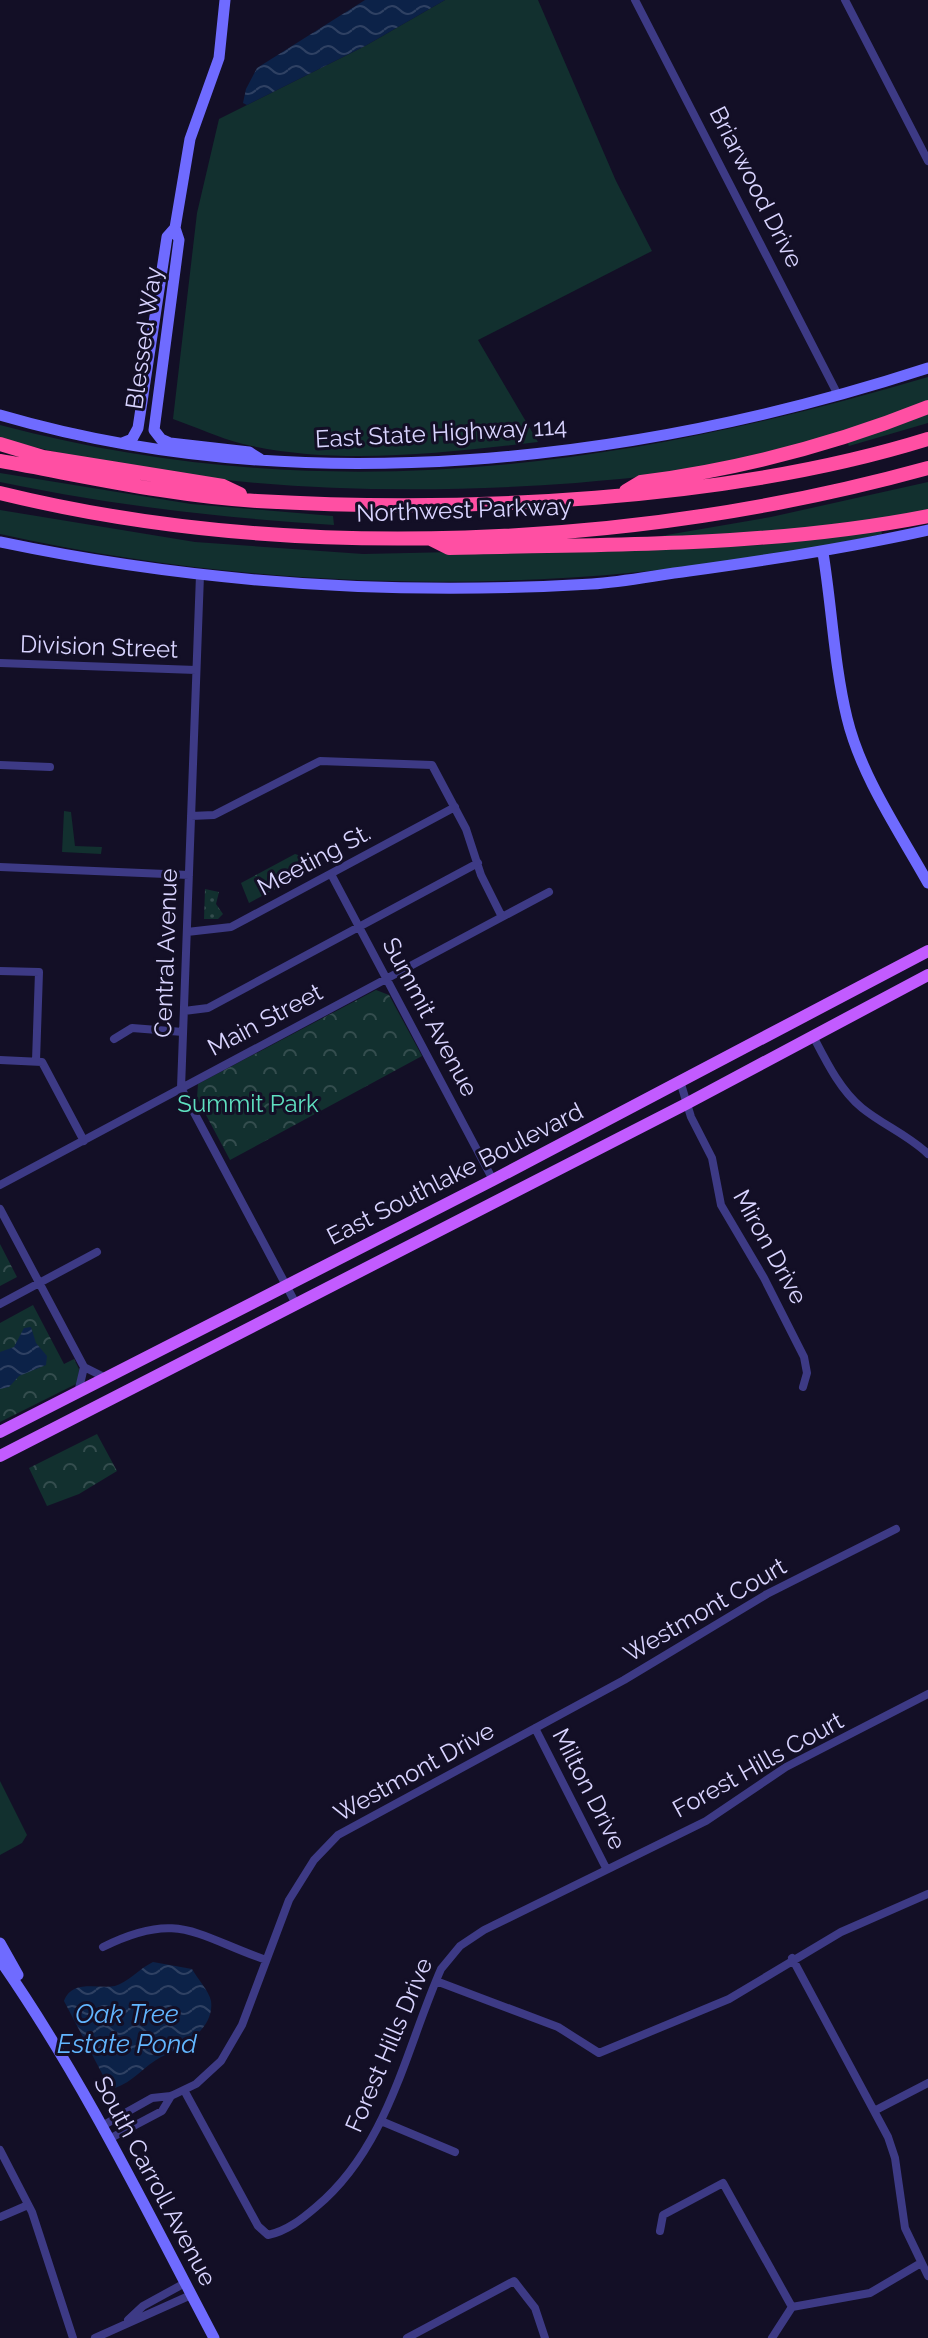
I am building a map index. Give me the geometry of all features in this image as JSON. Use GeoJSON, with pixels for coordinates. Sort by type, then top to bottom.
{"type":"FeatureCollection","features":[{"type":"Feature","properties":{"kind":"highway"},"geometry":{"type":"LineString","coordinates":[[621,494],[641,482],[764,462],[872,429],[928,407]]}},
{"type":"Feature","properties":{"kind":"highway","name":"Northwest Parkway"},"geometry":{"type":"LineString","coordinates":[[0,461],[133,485],[255,501],[451,503],[621,494],[799,469],[928,439]]}},
{"type":"Feature","properties":{"kind":"highway"},"geometry":{"type":"LineString","coordinates":[[0,444],[43,457],[223,486],[255,501]]}},
{"type":"Feature","properties":{"kind":"highway","name":"Northwest Parkway"},"geometry":{"type":"LineString","coordinates":[[0,493],[115,518],[206,529],[309,536],[427,537],[540,532],[668,520],[798,500],[928,468]]}},
{"type":"Feature","properties":{"kind":"highway"},"geometry":{"type":"LineString","coordinates":[[0,504],[15,507],[33,502]]}},
{"type":"Feature","properties":{"kind":"highway"},"geometry":{"type":"LineString","coordinates":[[427,537],[449,548],[689,543],[800,536],[928,516]]}},
{"type":"Feature","properties":{"kind":"main road","name":"Blessed Way"},"geometry":{"type":"LineString","coordinates":[[225,0],[219,58],[190,139],[175,228],[179,240],[154,430],[161,439],[170,443],[249,452],[266,462]]}},
{"type":"Feature","properties":{"kind":"main road","name":"Blessed Way"},"geometry":{"type":"LineString","coordinates":[[119,445],[132,439],[138,428],[167,237],[175,228]]}},
{"type":"Feature","properties":{"kind":"main road","name":"East State Highway 114"},"geometry":{"type":"LineString","coordinates":[[0,415],[119,445],[266,462],[516,456],[647,437],[838,395],[928,368]]}},
{"type":"Feature","properties":{"kind":"main road"},"geometry":{"type":"LineString","coordinates":[[0,542],[75,558],[200,575],[326,586],[452,588],[573,584],[823,553],[928,530]]}},
{"type":"Feature","properties":{"kind":"main road"},"geometry":{"type":"LineString","coordinates":[[823,553],[847,717],[853,738],[868,773],[928,883]]}},
{"type":"Feature","properties":{"kind":"main road","name":"East Southlake Boulevard"},"geometry":{"type":"LineString","coordinates":[[3,1429],[493,1180],[928,951]]}},
{"type":"Feature","properties":{"kind":"main road","name":"East Southlake Boulevard"},"geometry":{"type":"LineString","coordinates":[[0,1456],[686,1104],[928,975]]}},
{"type":"Feature","properties":{"kind":"main road","name":"South Carroll Avenue"},"geometry":{"type":"LineString","coordinates":[[0,1943],[31,2005],[102,2126],[214,2338]]}},
{"type":"Feature","properties":{"kind":"main road","name":"South Carroll Avenue"},"geometry":{"type":"LineString","coordinates":[[0,1960],[31,2005]]}},
{"type":"Feature","properties":{"kind":"street","name":"Briarwood Drive"},"geometry":{"type":"LineString","coordinates":[[635,0],[838,395]]}},
{"type":"Feature","properties":{"kind":"street"},"geometry":{"type":"LineString","coordinates":[[845,0],[928,161]]}},
{"type":"Feature","properties":{"kind":"street","name":"Central Avenue"},"geometry":{"type":"LineString","coordinates":[[200,575],[181,1088],[296,1304]]}},
{"type":"Feature","properties":{"kind":"street","name":"Division Street"},"geometry":{"type":"LineString","coordinates":[[0,663],[196,670]]}},
{"type":"Feature","properties":{"kind":"street"},"geometry":{"type":"LineString","coordinates":[[191,816],[214,815],[312,763],[329,760],[432,765],[455,807],[502,917]]}},
{"type":"Feature","properties":{"kind":"street"},"geometry":{"type":"LineString","coordinates":[[0,765],[50,767]]}},
{"type":"Feature","properties":{"kind":"street","name":"Meeting St."},"geometry":{"type":"LineString","coordinates":[[187,932],[231,927],[455,807]]}},
{"type":"Feature","properties":{"kind":"street"},"geometry":{"type":"LineString","coordinates":[[184,1011],[208,1008],[478,863]]}},
{"type":"Feature","properties":{"kind":"street"},"geometry":{"type":"LineString","coordinates":[[0,867],[189,875]]}},
{"type":"Feature","properties":{"kind":"street","name":"Summit Avenue"},"geometry":{"type":"LineString","coordinates":[[331,874],[493,1180]]}},
{"type":"Feature","properties":{"kind":"street","name":"Main Street"},"geometry":{"type":"LineString","coordinates":[[0,1185],[549,892]]}},
{"type":"Feature","properties":{"kind":"street"},"geometry":{"type":"LineString","coordinates":[[0,971],[39,972],[36,1061]]}},
{"type":"Feature","properties":{"kind":"street"},"geometry":{"type":"LineString","coordinates":[[114,1039],[132,1028],[183,1032]]}},
{"type":"Feature","properties":{"kind":"street"},"geometry":{"type":"LineString","coordinates":[[813,1036],[845,1091],[861,1107],[906,1135],[928,1154]]}},
{"type":"Feature","properties":{"kind":"street"},"geometry":{"type":"LineString","coordinates":[[0,1060],[42,1062],[84,1141]]}},
{"type":"Feature","properties":{"kind":"street","name":"Miron Drive"},"geometry":{"type":"LineString","coordinates":[[680,1081],[686,1104],[712,1158],[721,1205],[764,1278],[804,1357],[807,1373],[803,1387]]}},
{"type":"Feature","properties":{"kind":"street"},"geometry":{"type":"LineString","coordinates":[[0,1209],[84,1367],[107,1378]]}},
{"type":"Feature","properties":{"kind":"street"},"geometry":{"type":"LineString","coordinates":[[0,1304],[97,1252]]}},
{"type":"Feature","properties":{"kind":"street"},"geometry":{"type":"LineString","coordinates":[[78,1393],[84,1367]]}},
{"type":"Feature","properties":{"kind":"street","name":"Westmont Court"},"geometry":{"type":"LineString","coordinates":[[535,1728],[624,1680],[767,1594],[896,1529]]}},
{"type":"Feature","properties":{"kind":"street","name":"Forest Hills Court"},"geometry":{"type":"LineString","coordinates":[[606,1868],[706,1821],[786,1767],[928,1694]]}},
{"type":"Feature","properties":{"kind":"street","name":"Milton Drive"},"geometry":{"type":"LineString","coordinates":[[535,1728],[606,1868]]}},
{"type":"Feature","properties":{"kind":"street","name":"Westmont Drive"},"geometry":{"type":"LineString","coordinates":[[102,2126],[152,2098],[171,2096],[184,2090],[210,2073],[221,2061],[242,2025],[302,1878],[338,1835],[535,1728]]}},
{"type":"Feature","properties":{"kind":"street","name":"Forest Hills Drive"},"geometry":{"type":"LineString","coordinates":[[184,2090],[258,2226],[268,2235],[284,2230],[323,2202],[350,2173],[381,2121],[436,1981],[450,1956],[484,1930],[606,1868]]}},
{"type":"Feature","properties":{"kind":"street"},"geometry":{"type":"LineString","coordinates":[[436,1981],[558,2027],[599,2053],[729,1999],[792,1958],[873,1916],[928,1894]]}},
{"type":"Feature","properties":{"kind":"street"},"geometry":{"type":"LineString","coordinates":[[103,1947],[141,1930],[166,1926],[196,1931],[266,1960]]}},
{"type":"Feature","properties":{"kind":"street"},"geometry":{"type":"LineString","coordinates":[[792,1958],[874,2111],[895,2158],[905,2228],[928,2276]]}},
{"type":"Feature","properties":{"kind":"street"},"geometry":{"type":"LineString","coordinates":[[874,2111],[928,2083]]}},
{"type":"Feature","properties":{"kind":"street","name":"Westmont Drive"},"geometry":{"type":"LineString","coordinates":[[109,2139],[162,2111],[171,2096]]}},
{"type":"Feature","properties":{"kind":"street"},"geometry":{"type":"LineString","coordinates":[[381,2121],[455,2152]]}},
{"type":"Feature","properties":{"kind":"street"},"geometry":{"type":"LineString","coordinates":[[0,2150],[28,2205],[73,2338]]}},
{"type":"Feature","properties":{"kind":"street"},"geometry":{"type":"LineString","coordinates":[[660,2231],[663,2215],[723,2183],[792,2307]]}},
{"type":"Feature","properties":{"kind":"street"},"geometry":{"type":"LineString","coordinates":[[0,2217],[28,2205]]}},
{"type":"Feature","properties":{"kind":"street"},"geometry":{"type":"LineString","coordinates":[[772,2338],[792,2307],[870,2293],[921,2263]]}},
{"type":"Feature","properties":{"kind":"street"},"geometry":{"type":"LineString","coordinates":[[407,2338],[514,2281],[535,2308],[545,2338]]}},
{"type":"Feature","properties":{"kind":"street"},"geometry":{"type":"LineString","coordinates":[[127,2321],[143,2306],[185,2283]]}},
{"type":"Feature","properties":{"kind":"street"},"geometry":{"type":"LineString","coordinates":[[95,2338],[127,2321],[151,2315],[191,2295]]}},
{"type":"Feature","properties":{"kind":"green space"},"geometry":{"type":"Polygon","coordinates":[[[445,0],[538,0],[616,181],[652,251],[478,340],[538,442],[390,455],[316,455],[243,444],[173,419],[197,213],[219,119],[365,46],[445,0]]]}},
{"type":"Feature","properties":{"kind":"green space"},"geometry":{"type":"Polygon","coordinates":[[[928,377],[928,402],[791,450],[711,468],[576,483],[432,489],[286,485],[142,469],[0,438],[0,425],[119,451],[236,466],[352,472],[467,468],[581,455],[696,436],[928,377]]]}},
{"type":"Feature","properties":{"kind":"green space"},"geometry":{"type":"Polygon","coordinates":[[[928,411],[928,423],[849,446],[847,442],[928,411]]]}},
{"type":"Feature","properties":{"kind":"green space"},"geometry":{"type":"Polygon","coordinates":[[[0,473],[191,504],[333,516],[334,525],[124,504],[0,482],[0,473]]]}},
{"type":"Feature","properties":{"kind":"green space"},"geometry":{"type":"Polygon","coordinates":[[[928,482],[928,512],[770,535],[655,537],[771,517],[928,482]]]}},
{"type":"Feature","properties":{"kind":"green space"},"geometry":{"type":"Polygon","coordinates":[[[0,510],[195,542],[363,554],[763,545],[881,530],[882,534],[773,555],[663,570],[553,579],[441,582],[330,579],[219,570],[109,555],[0,534],[0,510]]]}},
{"type":"Feature","properties":{"kind":"green space"},"geometry":{"type":"Polygon","coordinates":[[[64,811],[71,812],[75,846],[102,847],[101,854],[62,852],[64,811]]]}},
{"type":"Feature","properties":{"kind":"green space"},"geometry":{"type":"Polygon","coordinates":[[[295,854],[310,859],[309,871],[249,903],[241,883],[295,854]]]}},
{"type":"Feature","properties":{"kind":"green space"},"geometry":{"type":"Polygon","coordinates":[[[205,889],[219,892],[216,904],[223,914],[218,919],[204,919],[205,889]]]}},
{"type":"Feature","properties":{"kind":"green space","name":"Summit Park"},"geometry":{"type":"Polygon","coordinates":[[[376,990],[389,995],[422,1056],[230,1160],[197,1098],[198,1084],[376,990]]]}},
{"type":"Feature","properties":{"kind":"green space"},"geometry":{"type":"Polygon","coordinates":[[[0,1244],[17,1277],[0,1286],[0,1244]]]}},
{"type":"Feature","properties":{"kind":"green space"},"geometry":{"type":"Polygon","coordinates":[[[33,1305],[64,1364],[74,1359],[79,1369],[78,1383],[0,1422],[0,1323],[33,1305]]]}},
{"type":"Feature","properties":{"kind":"green space"},"geometry":{"type":"Polygon","coordinates":[[[97,1434],[117,1471],[79,1494],[47,1506],[29,1468],[97,1434]]]}},
{"type":"Feature","properties":{"kind":"green space"},"geometry":{"type":"Polygon","coordinates":[[[0,1781],[27,1835],[22,1843],[0,1855],[0,1781]]]}},
{"type":"Feature","properties":{"kind":"water"},"geometry":{"type":"Polygon","coordinates":[[[365,0],[445,0],[365,46],[247,105],[243,103],[246,89],[257,68],[365,0]]]}},
{"type":"Feature","properties":{"kind":"water"},"geometry":{"type":"Polygon","coordinates":[[[31,1327],[36,1343],[47,1356],[46,1365],[19,1376],[9,1387],[0,1389],[0,1352],[14,1347],[24,1328],[31,1327]]]}},
{"type":"Feature","properties":{"kind":"water","name":"Oak Tree Estate Pond"},"geometry":{"type":"Polygon","coordinates":[[[153,1962],[192,1969],[210,1997],[211,2011],[195,2036],[115,2088],[108,2085],[64,2001],[79,1987],[120,1984],[153,1962]]]}}]}
